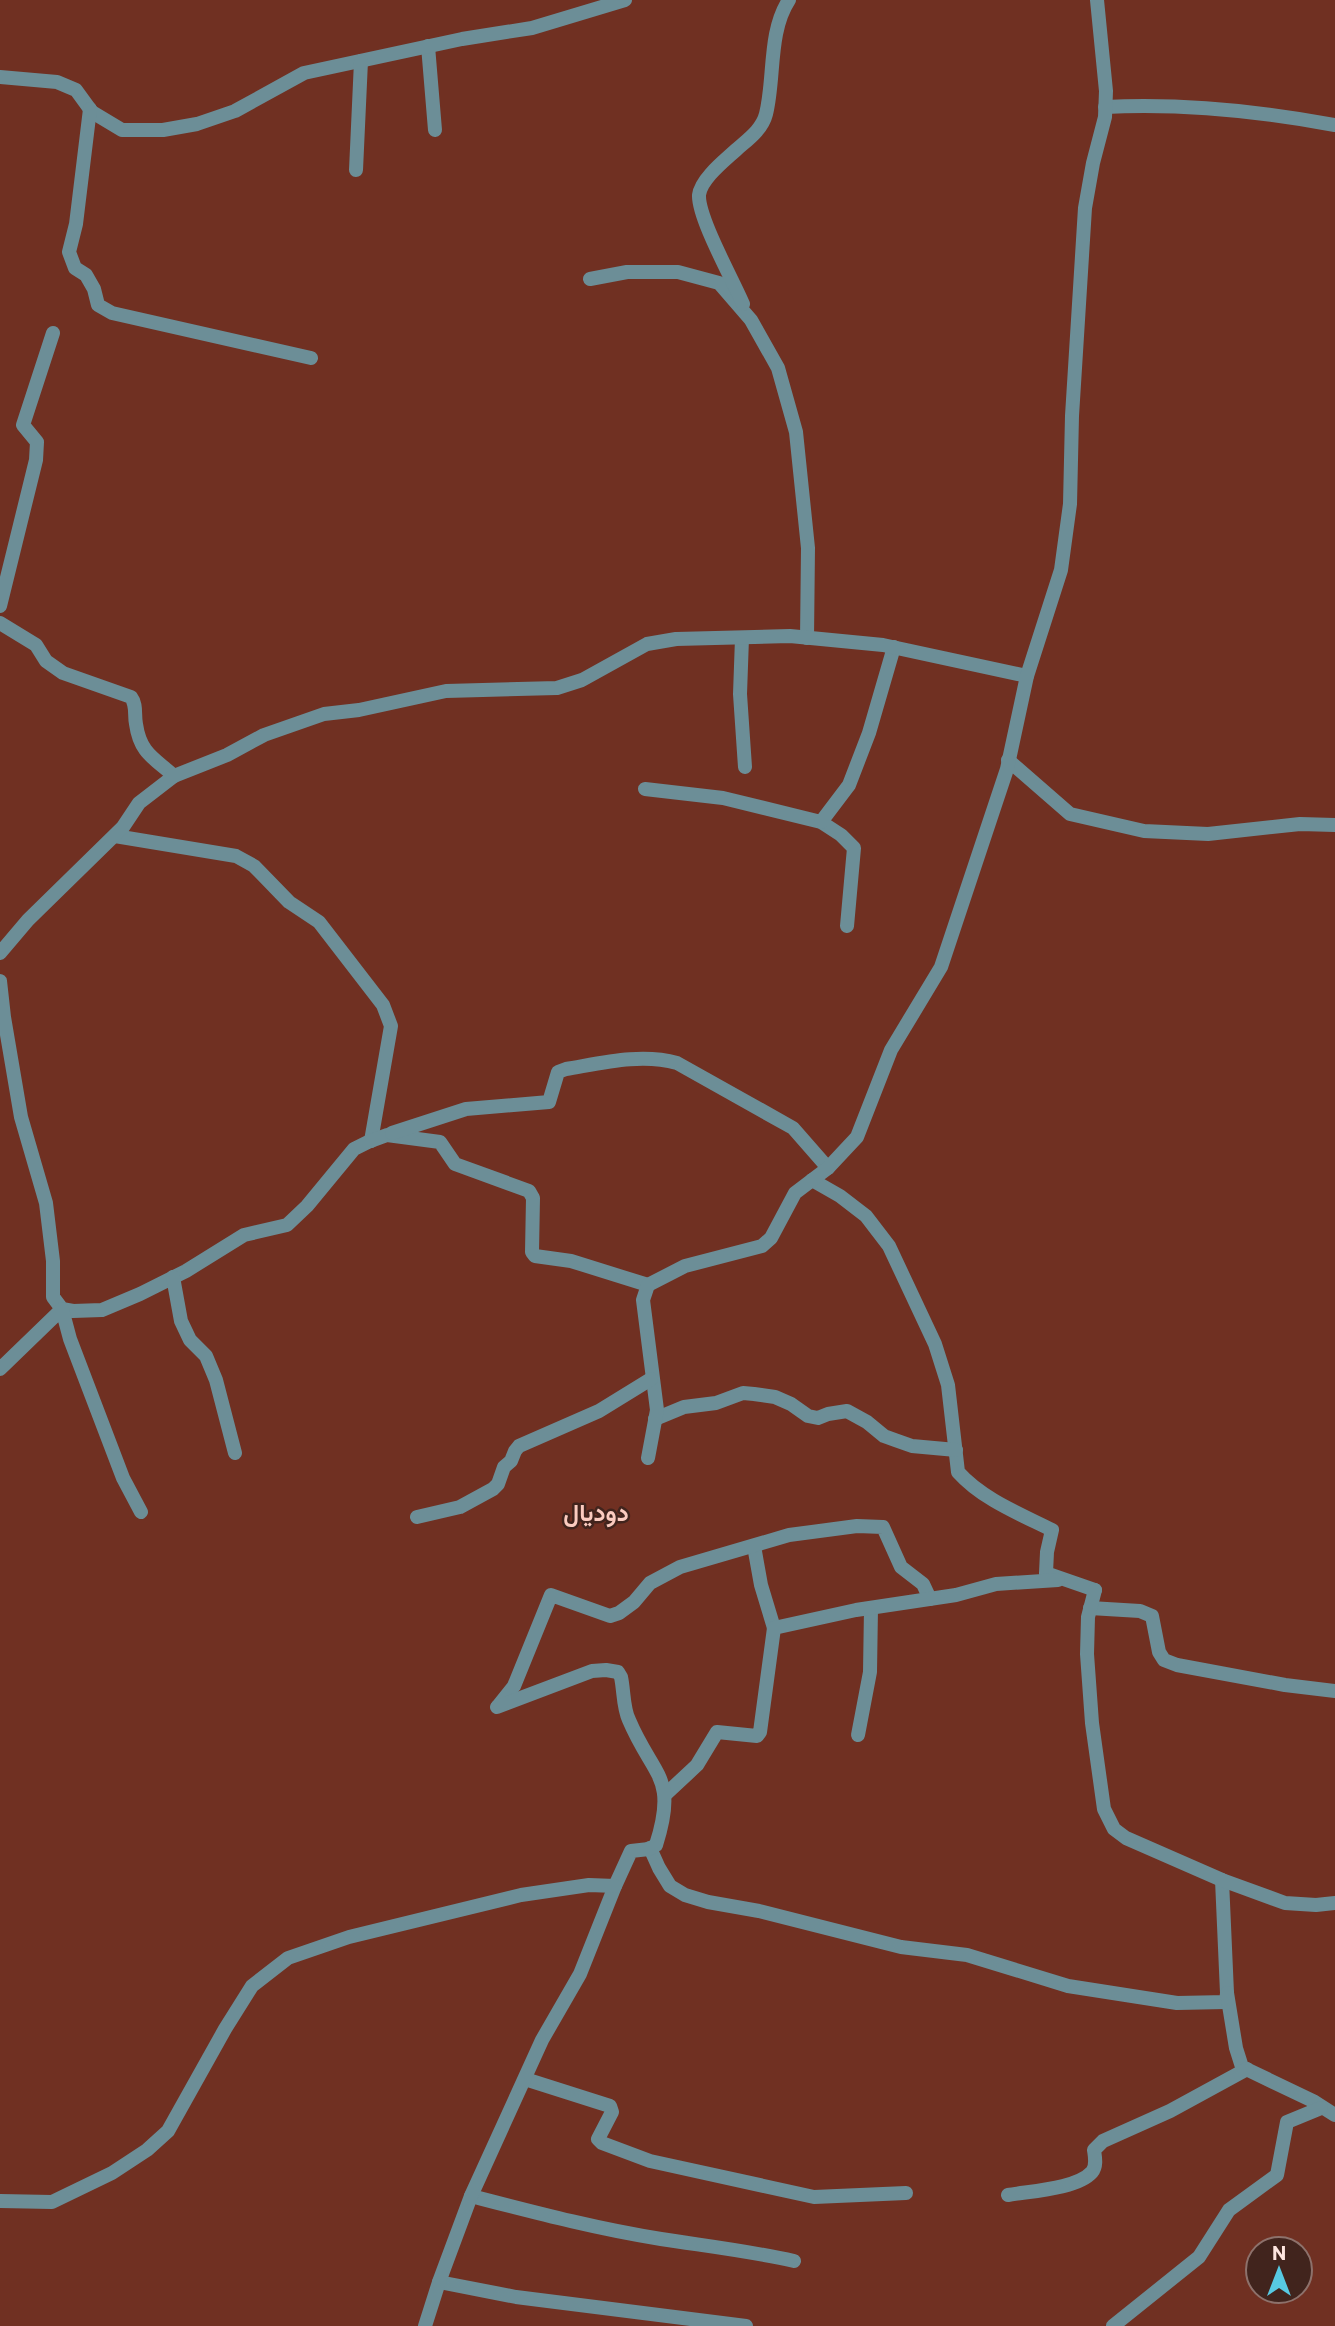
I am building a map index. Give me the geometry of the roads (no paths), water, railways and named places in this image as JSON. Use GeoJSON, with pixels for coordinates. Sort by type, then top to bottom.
{"type":"FeatureCollection","features":[{"type":"Feature","properties":{"kind":"street"},"geometry":{"type":"LineString","coordinates":[[0,77],[57,82],[76,90],[90,109],[122,130],[163,130],[197,124],[235,111],[304,73],[428,46],[532,28],[625,0]]}},
{"type":"Feature","properties":{"kind":"street"},"geometry":{"type":"LineString","coordinates":[[789,0],[777,36],[765,119],[754,134],[705,181],[699,195],[704,217],[751,320],[778,369],[796,432],[808,548],[807,638]]}},
{"type":"Feature","properties":{"kind":"street"},"geometry":{"type":"LineString","coordinates":[[648,1458],[657,1410],[643,1300],[648,1285],[685,1266],[762,1246],[771,1238],[795,1193],[828,1168],[857,1137],[891,1050],[941,967],[1008,760],[1027,676],[1061,570],[1070,504],[1072,416],[1086,208],[1093,163],[1105,117],[1106,91],[1097,0]]}},
{"type":"Feature","properties":{"kind":"street"},"geometry":{"type":"LineString","coordinates":[[428,46],[435,130]]}},
{"type":"Feature","properties":{"kind":"street"},"geometry":{"type":"LineString","coordinates":[[356,170],[361,61]]}},
{"type":"Feature","properties":{"kind":"street"},"geometry":{"type":"LineString","coordinates":[[1105,107],[1156,104],[1225,109],[1282,115],[1335,125]]}},
{"type":"Feature","properties":{"kind":"street"},"geometry":{"type":"LineString","coordinates":[[90,109],[76,225],[69,252],[75,268],[86,275],[94,289],[98,304],[112,313],[310,358]]}},
{"type":"Feature","properties":{"kind":"street"},"geometry":{"type":"LineString","coordinates":[[590,279],[627,272],[678,272],[719,283],[751,320]]}},
{"type":"Feature","properties":{"kind":"street"},"geometry":{"type":"LineString","coordinates":[[0,606],[36,460],[37,442],[23,425],[53,333]]}},
{"type":"Feature","properties":{"kind":"street"},"geometry":{"type":"LineString","coordinates":[[0,623],[36,645],[46,661],[63,673],[131,697],[135,702],[136,724],[142,748],[174,776]]}},
{"type":"Feature","properties":{"kind":"street"},"geometry":{"type":"LineString","coordinates":[[742,638],[740,694],[745,767]]}},
{"type":"Feature","properties":{"kind":"street"},"geometry":{"type":"LineString","coordinates":[[0,953],[28,920],[115,836],[139,803],[174,776],[227,755],[264,734],[324,714],[359,710],[446,691],[557,688],[582,680],[647,645],[676,639],[807,638],[894,647],[1027,676]]}},
{"type":"Feature","properties":{"kind":"street"},"geometry":{"type":"LineString","coordinates":[[821,822],[849,785],[869,733],[894,647]]}},
{"type":"Feature","properties":{"kind":"street"},"geometry":{"type":"LineString","coordinates":[[1008,760],[1070,814],[1144,831],[1208,834],[1300,824],[1335,825]]}},
{"type":"Feature","properties":{"kind":"street"},"geometry":{"type":"LineString","coordinates":[[645,789],[723,799],[821,822],[841,835],[854,848],[847,926]]}},
{"type":"Feature","properties":{"kind":"street"},"geometry":{"type":"LineString","coordinates":[[115,836],[236,856],[254,866],[289,902],[319,922],[383,1005],[391,1026],[371,1140]]}},
{"type":"Feature","properties":{"kind":"street"},"geometry":{"type":"LineString","coordinates":[[0,981],[21,1117],[46,1203],[53,1261],[53,1297],[62,1309],[123,1478],[141,1513]]}},
{"type":"Feature","properties":{"kind":"street"},"geometry":{"type":"LineString","coordinates":[[62,1309],[102,1310],[173,1277],[244,1235],[287,1225],[307,1206],[354,1149],[371,1140],[466,1109],[517,1107],[549,1102],[558,1072],[566,1069],[627,1060],[662,1059],[677,1063],[793,1128],[828,1168]]}},
{"type":"Feature","properties":{"kind":"street"},"geometry":{"type":"LineString","coordinates":[[387,1135],[440,1142],[455,1164],[529,1191],[533,1198],[532,1252],[535,1256],[571,1261],[648,1285]]}},
{"type":"Feature","properties":{"kind":"street"},"geometry":{"type":"LineString","coordinates":[[812,1180],[841,1196],[866,1216],[888,1246],[935,1344],[948,1385],[958,1472],[997,1503],[1052,1530],[1046,1573],[1059,1580],[1096,1590],[1088,1617],[1087,1654],[1092,1723],[1104,1809],[1114,1829],[1126,1838],[1222,1880],[1285,1903],[1335,1903]]}},
{"type":"Feature","properties":{"kind":"street"},"geometry":{"type":"LineString","coordinates":[[173,1277],[181,1321],[190,1340],[206,1356],[216,1380],[235,1453]]}},
{"type":"Feature","properties":{"kind":"street"},"geometry":{"type":"LineString","coordinates":[[0,1369],[62,1309]]}},
{"type":"Feature","properties":{"kind":"street"},"geometry":{"type":"LineString","coordinates":[[417,1517],[460,1507],[482,1496],[498,1484],[504,1467],[520,1446],[599,1410],[651,1379]]}},
{"type":"Feature","properties":{"kind":"street"},"geometry":{"type":"LineString","coordinates":[[655,1419],[684,1407],[716,1403],[743,1393],[754,1394],[775,1397],[808,1416],[818,1418],[847,1412],[867,1422],[884,1436],[912,1446],[956,1450]]}},
{"type":"Feature","properties":{"kind":"street"},"geometry":{"type":"LineString","coordinates":[[425,2326],[471,2196],[542,2040],[580,1974],[631,1852],[656,1846],[664,1823],[666,1794],[659,1773],[628,1719],[618,1672],[592,1671],[497,1707],[514,1686],[551,1595],[610,1616],[634,1602],[650,1583],[660,1576],[680,1567],[789,1535],[857,1526],[883,1527],[901,1567],[923,1584],[930,1599]]}},
{"type":"Feature","properties":{"kind":"street"},"geometry":{"type":"LineString","coordinates":[[666,1794],[697,1765],[717,1732],[757,1736],[760,1732],[775,1628],[761,1584],[754,1546]]}},
{"type":"Feature","properties":{"kind":"street"},"geometry":{"type":"LineString","coordinates":[[775,1628],[871,1608],[956,1595],[996,1584],[1059,1580]]}},
{"type":"Feature","properties":{"kind":"street"},"geometry":{"type":"LineString","coordinates":[[858,1735],[870,1672],[871,1608]]}},
{"type":"Feature","properties":{"kind":"street"},"geometry":{"type":"LineString","coordinates":[[1090,1608],[1140,1611],[1153,1616],[1159,1651],[1164,1660],[1177,1665],[1285,1685],[1335,1691]]}},
{"type":"Feature","properties":{"kind":"street"},"geometry":{"type":"LineString","coordinates":[[650,1848],[670,1886],[685,1895],[708,1902],[770,1914],[901,1947],[967,1955],[1034,1976],[1096,1991],[1177,2003],[1226,2002],[1227,1993]]}},
{"type":"Feature","properties":{"kind":"street"},"geometry":{"type":"LineString","coordinates":[[1222,1880],[1227,1993],[1236,2048],[1242,2067],[1335,2115]]}},
{"type":"Feature","properties":{"kind":"street"},"geometry":{"type":"LineString","coordinates":[[0,2201],[52,2202],[112,2173],[147,2150],[168,2132],[252,1986],[288,1958],[349,1937],[521,1895],[589,1885],[615,1886]]}},
{"type":"Feature","properties":{"kind":"street"},"geometry":{"type":"LineString","coordinates":[[1008,2195],[1072,2184],[1093,2172],[1096,2164],[1094,2150],[1103,2141],[1170,2110],[1247,2069]]}},
{"type":"Feature","properties":{"kind":"street"},"geometry":{"type":"LineString","coordinates":[[525,2079],[610,2106],[612,2112],[598,2138],[602,2143],[650,2161],[814,2197],[906,2193]]}},
{"type":"Feature","properties":{"kind":"street"},"geometry":{"type":"LineString","coordinates":[[1114,2326],[1199,2257],[1229,2210],[1277,2175],[1287,2122],[1321,2108]]}},
{"type":"Feature","properties":{"kind":"street"},"geometry":{"type":"LineString","coordinates":[[471,2196],[524,2210],[659,2238],[750,2251],[794,2261]]}},
{"type":"Feature","properties":{"kind":"street"},"geometry":{"type":"LineString","coordinates":[[439,2282],[516,2297],[746,2326]]}},
{"type":"Feature","properties":{"kind":"district","name":"دودیال"},"geometry":{"type":"Point","coordinates":[596,1511]}}]}
